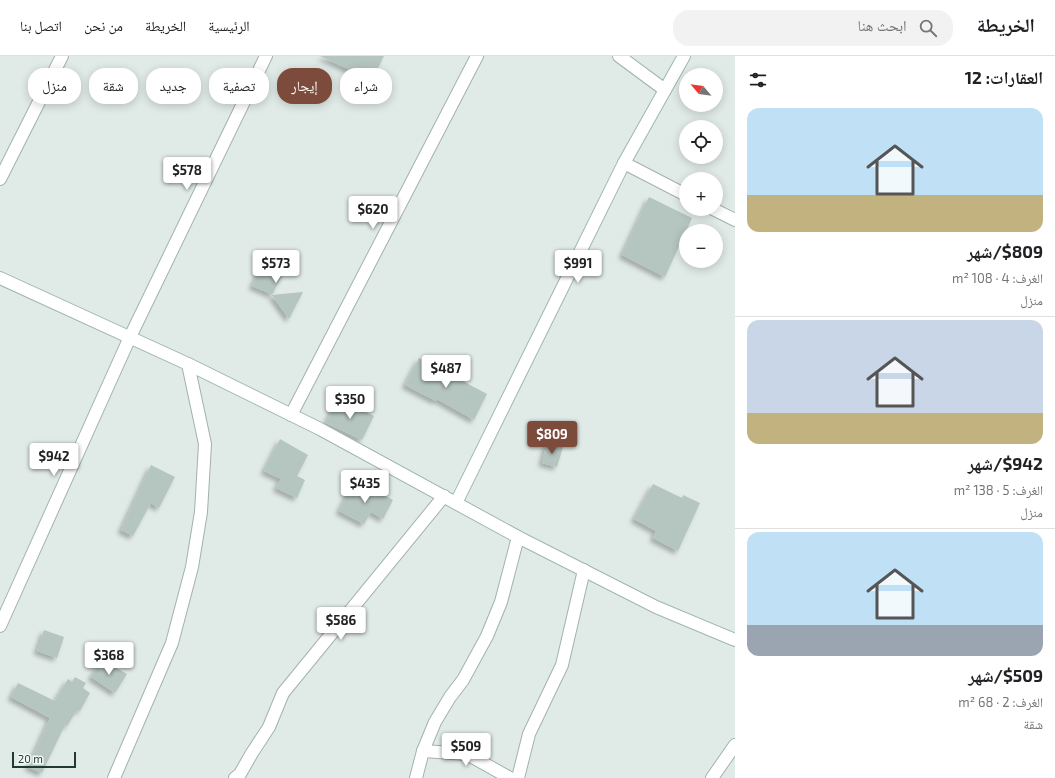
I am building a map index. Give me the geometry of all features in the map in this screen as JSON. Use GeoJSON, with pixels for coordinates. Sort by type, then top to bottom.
{"type":"FeatureCollection","features":[{"type":"Feature","properties":{"kind":"street"},"geometry":{"type":"LineString","coordinates":[[0,179],[62,56]]}},
{"type":"Feature","properties":{"kind":"street"},"geometry":{"type":"LineString","coordinates":[[0,626],[130,337],[266,56]]}},
{"type":"Feature","properties":{"kind":"street"},"geometry":{"type":"LineString","coordinates":[[291,415],[477,56]]}},
{"type":"Feature","properties":{"kind":"street"},"geometry":{"type":"LineString","coordinates":[[619,56],[665,90]]}},
{"type":"Feature","properties":{"kind":"street"},"geometry":{"type":"LineString","coordinates":[[456,503],[624,163],[685,57]]}},
{"type":"Feature","properties":{"kind":"street"},"geometry":{"type":"LineString","coordinates":[[624,163],[679,191]]}},
{"type":"Feature","properties":{"kind":"street"},"geometry":{"type":"LineString","coordinates":[[723,214],[735,220]]}},
{"type":"Feature","properties":{"kind":"street"},"geometry":{"type":"LineString","coordinates":[[0,278],[188,364],[320,428],[518,537],[656,607],[735,640]]}},
{"type":"Feature","properties":{"kind":"street"},"geometry":{"type":"LineString","coordinates":[[114,778],[172,644],[192,567],[202,512],[205,444],[188,364]]}},
{"type":"Feature","properties":{"kind":"street"},"geometry":{"type":"LineString","coordinates":[[235,778],[240,774],[269,727],[283,693],[444,496]]}},
{"type":"Feature","properties":{"kind":"street"},"geometry":{"type":"LineString","coordinates":[[416,778],[420,768],[423,751],[436,722],[450,697],[463,680],[487,636],[501,602],[518,537]]}},
{"type":"Feature","properties":{"kind":"street"},"geometry":{"type":"LineString","coordinates":[[518,778],[529,734],[562,665],[584,570]]}},
{"type":"Feature","properties":{"kind":"street"},"geometry":{"type":"LineString","coordinates":[[712,778],[735,745]]}},
{"type":"Feature","properties":{"kind":"street"},"geometry":{"type":"LineString","coordinates":[[423,751],[467,754],[510,778]]}},
{"type":"Feature","properties":{"kind":"building"},"geometry":{"type":"Polygon","coordinates":[[[320,56],[384,56],[378,68],[346,68],[320,56]]]}},
{"type":"Feature","properties":{"kind":"building"},"geometry":{"type":"Polygon","coordinates":[[[649,197],[679,212],[679,216],[688,216],[692,218],[689,224],[679,224],[679,246],[665,277],[622,255],[649,197]]]}},
{"type":"Feature","properties":{"kind":"building"},"geometry":{"type":"Polygon","coordinates":[[[267,255],[288,264],[272,295],[303,292],[289,319],[271,294],[252,286],[267,255]]]}},
{"type":"Feature","properties":{"kind":"building"},"geometry":{"type":"Polygon","coordinates":[[[419,358],[487,394],[474,420],[437,399],[436,401],[405,385],[419,358]]]}},
{"type":"Feature","properties":{"kind":"building"},"geometry":{"type":"Polygon","coordinates":[[[344,402],[374,416],[362,440],[326,423],[334,406],[341,409],[344,402]]]}},
{"type":"Feature","properties":{"kind":"building"},"geometry":{"type":"Polygon","coordinates":[[[280,439],[308,455],[297,476],[305,480],[297,498],[276,488],[281,479],[264,471],[280,439]]]}},
{"type":"Feature","properties":{"kind":"building"},"geometry":{"type":"Polygon","coordinates":[[[547,442],[563,447],[557,467],[542,463],[547,442]]]}},
{"type":"Feature","properties":{"kind":"building"},"geometry":{"type":"Polygon","coordinates":[[[151,465],[175,477],[159,508],[151,503],[133,536],[121,530],[151,465]]]}},
{"type":"Feature","properties":{"kind":"building"},"geometry":{"type":"Polygon","coordinates":[[[353,483],[368,497],[373,489],[393,500],[383,519],[371,512],[364,524],[339,511],[353,483]]]}},
{"type":"Feature","properties":{"kind":"building"},"geometry":{"type":"Polygon","coordinates":[[[653,484],[682,498],[683,495],[700,503],[678,551],[653,538],[656,531],[634,519],[653,484]]]}},
{"type":"Feature","properties":{"kind":"building"},"geometry":{"type":"Polygon","coordinates":[[[44,630],[64,637],[57,658],[37,651],[44,630]]]}},
{"type":"Feature","properties":{"kind":"building"},"geometry":{"type":"Polygon","coordinates":[[[102,660],[127,674],[115,693],[91,677],[102,660]]]}},
{"type":"Feature","properties":{"kind":"building"},"geometry":{"type":"Polygon","coordinates":[[[75,677],[86,683],[83,688],[90,693],[80,711],[77,710],[67,726],[65,725],[42,773],[28,767],[50,718],[11,697],[18,683],[55,701],[68,679],[72,682],[75,677]]]}}]}
